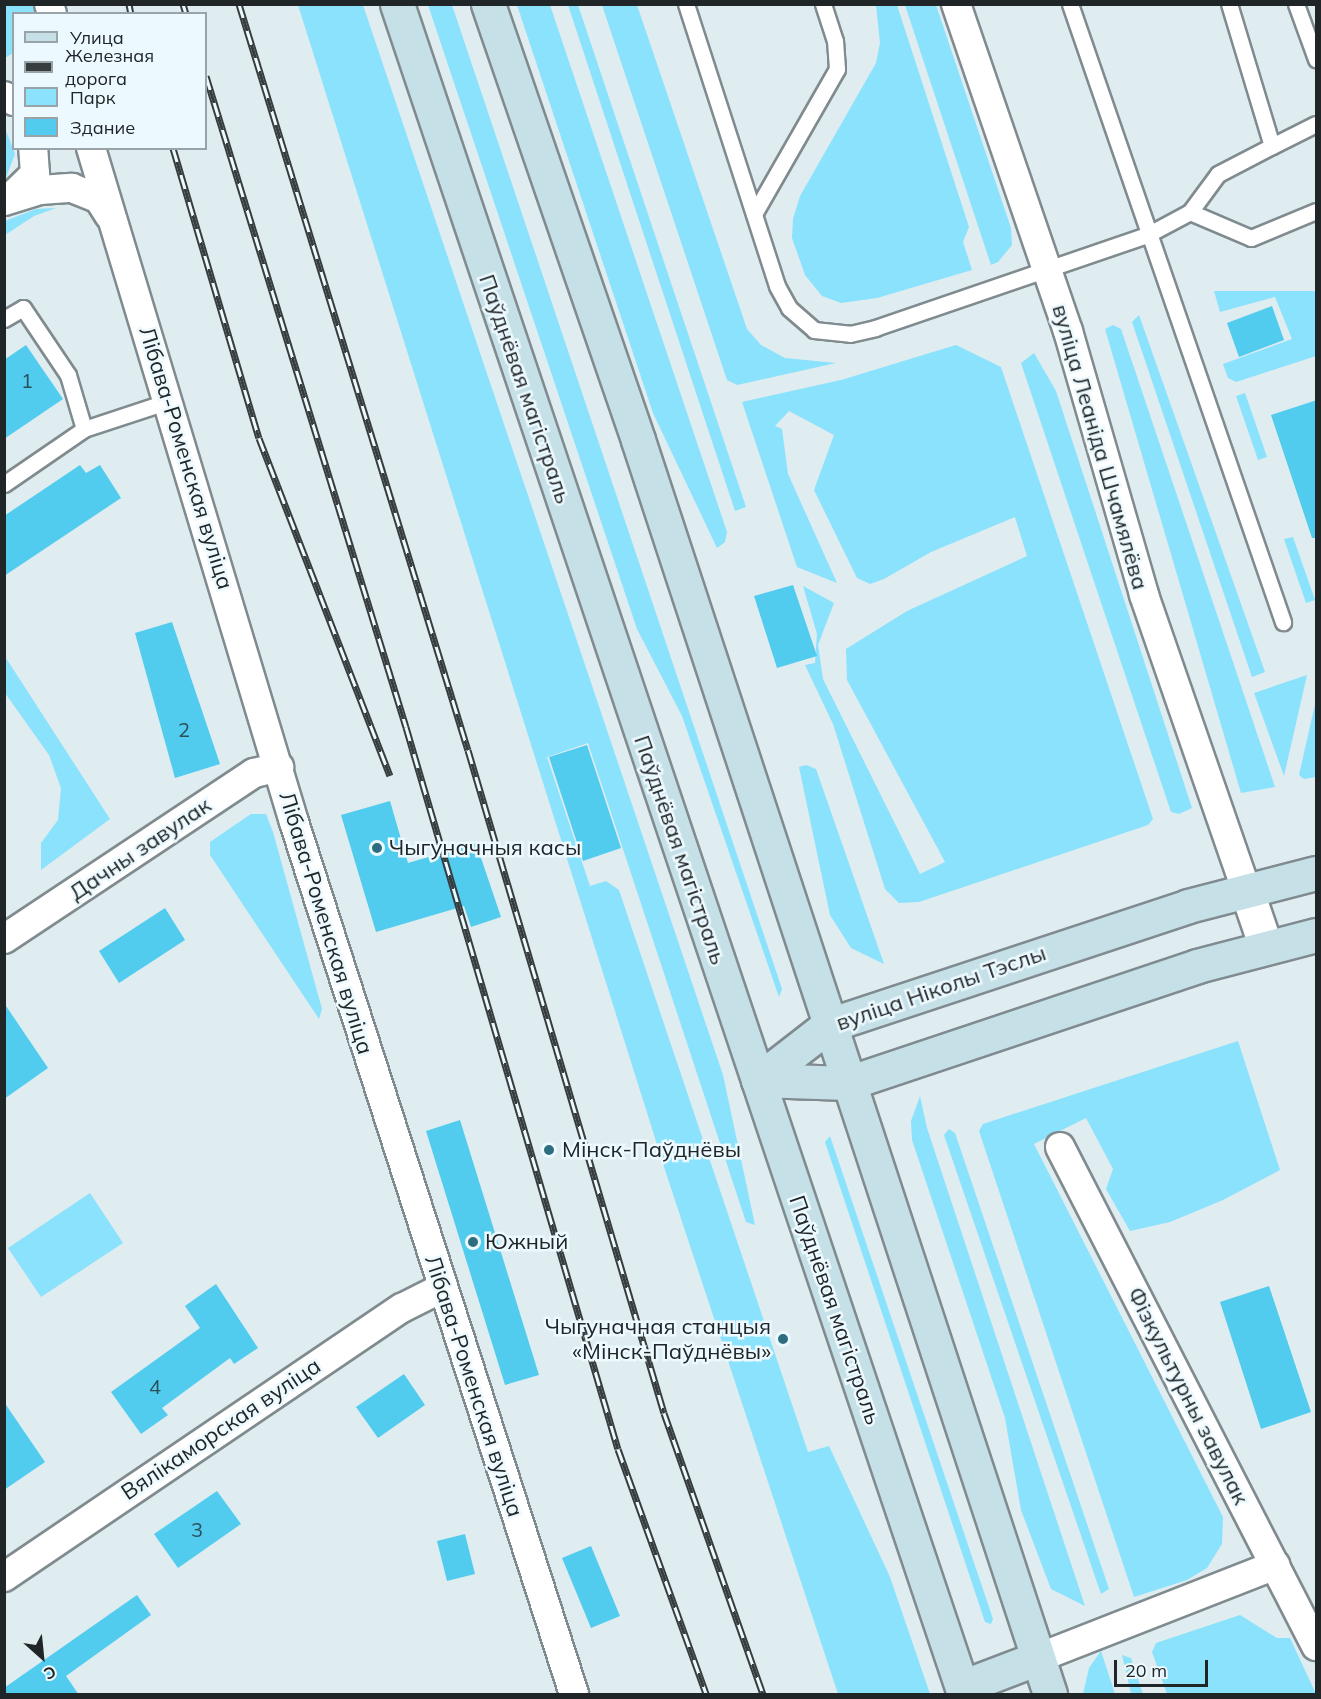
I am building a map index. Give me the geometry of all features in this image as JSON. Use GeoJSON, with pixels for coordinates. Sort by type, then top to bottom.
{"type":"FeatureCollection","features":[{"type":"Feature","properties":{"kind":"main road","name":"Паўднёвая магістраль"},"geometry":{"type":"LineString","coordinates":[[397,4],[963,1691]]}},
{"type":"Feature","properties":{"kind":"main road"},"geometry":{"type":"LineString","coordinates":[[488,4],[641,451],[1050,1695]]}},
{"type":"Feature","properties":{"kind":"main road","name":"вуліца Ніколы Тэслы"},"geometry":{"type":"LineString","coordinates":[[758,1080],[829,1025],[1246,889],[1317,873]]}},
{"type":"Feature","properties":{"kind":"main road"},"geometry":{"type":"LineString","coordinates":[[758,1080],[848,1083],[1266,947],[1317,935]]}},
{"type":"Feature","properties":{"kind":"main road"},"geometry":{"type":"LineString","coordinates":[[963,1691],[1038,1658]]}},
{"type":"Feature","properties":{"kind":"street","name":"вуліца Леаніда Шчамялёва"},"geometry":{"type":"LineString","coordinates":[[956,4],[1048,271],[1144,595],[1246,889]]}},
{"type":"Feature","properties":{"kind":"street"},"geometry":{"type":"LineString","coordinates":[[5,201],[32,180],[36,167],[33,150]]}},
{"type":"Feature","properties":{"kind":"street","name":"Лібава-Роменская вуліца"},"geometry":{"type":"LineString","coordinates":[[92,150],[279,767],[442,1288],[574,1695]]}},
{"type":"Feature","properties":{"kind":"street"},"geometry":{"type":"LineString","coordinates":[[5,201],[40,190],[72,188],[99,199],[112,220]]}},
{"type":"Feature","properties":{"kind":"street","name":"Дачны завулак"},"geometry":{"type":"LineString","coordinates":[[4,939],[254,773],[279,767]]}},
{"type":"Feature","properties":{"kind":"street"},"geometry":{"type":"LineString","coordinates":[[1246,889],[1266,947]]}},
{"type":"Feature","properties":{"kind":"street","name":"Фізкультурны завулак"},"geometry":{"type":"LineString","coordinates":[[1060,1147],[1317,1646]]}},
{"type":"Feature","properties":{"kind":"street","name":"Вялікаморская вуліца"},"geometry":{"type":"LineString","coordinates":[[4,1577],[402,1308],[442,1288]]}},
{"type":"Feature","properties":{"kind":"street"},"geometry":{"type":"LineString","coordinates":[[1038,1658],[1275,1565]]}},
{"type":"Feature","properties":{"kind":"lane"},"geometry":{"type":"LineString","coordinates":[[686,4],[782,298],[801,322],[832,334],[875,328],[1048,271],[1102,247],[1147,235],[1190,212],[1218,174],[1317,124]]}},
{"type":"Feature","properties":{"kind":"lane"},"geometry":{"type":"LineString","coordinates":[[754,214],[837,69],[835,41],[823,4]]}},
{"type":"Feature","properties":{"kind":"lane"},"geometry":{"type":"LineString","coordinates":[[1070,4],[1147,235],[1283,622]]}},
{"type":"Feature","properties":{"kind":"lane"},"geometry":{"type":"LineString","coordinates":[[1229,4],[1272,146]]}},
{"type":"Feature","properties":{"kind":"lane"},"geometry":{"type":"LineString","coordinates":[[1296,4],[1317,59]]}},
{"type":"Feature","properties":{"kind":"lane"},"geometry":{"type":"LineString","coordinates":[[1190,212],[1251,238],[1317,211]]}},
{"type":"Feature","properties":{"kind":"lane"},"geometry":{"type":"LineString","coordinates":[[4,319],[22,308],[68,375],[84,429]]}},
{"type":"Feature","properties":{"kind":"lane"},"geometry":{"type":"LineString","coordinates":[[4,484],[84,429],[169,401]]}},
{"type":"Feature","properties":{"kind":"green space"},"geometry":{"type":"Polygon","coordinates":[[[5,5],[39,5],[42,12],[12,12],[12,54],[5,58],[5,5]]]}},
{"type":"Feature","properties":{"kind":"green space"},"geometry":{"type":"Polygon","coordinates":[[[298,5],[363,5],[723,1075],[755,1225],[746,1222],[588,743],[547,757],[590,886],[606,881],[619,890],[808,1452],[829,1446],[890,1577],[930,1694],[838,1694],[666,1173],[298,5]]]}},
{"type":"Feature","properties":{"kind":"green space"},"geometry":{"type":"Polygon","coordinates":[[[428,5],[452,5],[782,989],[779,997],[682,716],[637,629],[428,5]]]}},
{"type":"Feature","properties":{"kind":"green space"},"geometry":{"type":"Polygon","coordinates":[[[517,5],[550,5],[727,532],[725,542],[717,548],[653,413],[517,5]]]}},
{"type":"Feature","properties":{"kind":"green space"},"geometry":{"type":"Polygon","coordinates":[[[568,5],[578,5],[746,507],[735,511],[568,5]]]}},
{"type":"Feature","properties":{"kind":"green space"},"geometry":{"type":"Polygon","coordinates":[[[602,5],[637,5],[747,329],[761,345],[785,358],[836,363],[737,385],[727,380],[602,5]]]}},
{"type":"Feature","properties":{"kind":"green space"},"geometry":{"type":"Polygon","coordinates":[[[876,5],[897,5],[969,227],[963,242],[972,270],[877,298],[841,303],[822,296],[805,275],[792,238],[793,219],[800,196],[876,63],[880,43],[876,5]]]}},
{"type":"Feature","properties":{"kind":"green space"},"geometry":{"type":"Polygon","coordinates":[[[905,5],[936,5],[1011,228],[1012,245],[998,262],[991,265],[905,5]]]}},
{"type":"Feature","properties":{"kind":"green space"},"geometry":{"type":"Polygon","coordinates":[[[5,128],[15,154],[5,180],[5,128]]]}},
{"type":"Feature","properties":{"kind":"green space"},"geometry":{"type":"Polygon","coordinates":[[[56,208],[34,216],[5,235],[5,221],[36,209],[56,208]]]}},
{"type":"Feature","properties":{"kind":"green space"},"geometry":{"type":"Polygon","coordinates":[[[1214,291],[1316,291],[1316,356],[1236,382],[1228,378],[1223,364],[1292,339],[1275,297],[1220,312],[1214,291]]]}},
{"type":"Feature","properties":{"kind":"green space"},"geometry":{"type":"Polygon","coordinates":[[[1139,315],[1265,672],[1252,677],[1132,322],[1139,315]]]}},
{"type":"Feature","properties":{"kind":"green space"},"geometry":{"type":"Polygon","coordinates":[[[1113,325],[1121,329],[1275,787],[1241,793],[1105,329],[1113,325]]]}},
{"type":"Feature","properties":{"kind":"green space"},"geometry":{"type":"Polygon","coordinates":[[[956,345],[1001,367],[1153,819],[1148,825],[919,902],[899,903],[885,889],[833,724],[805,665],[815,663],[817,634],[803,586],[834,603],[818,645],[823,679],[920,874],[945,862],[847,680],[846,649],[907,611],[1027,556],[1015,517],[931,552],[884,579],[870,584],[857,578],[814,490],[834,435],[789,411],[775,426],[782,429],[788,474],[837,583],[797,567],[742,402],[841,380],[956,345]]]}},
{"type":"Feature","properties":{"kind":"green space"},"geometry":{"type":"Polygon","coordinates":[[[1034,353],[1056,391],[1192,808],[1179,814],[1171,812],[1021,363],[1034,353]]]}},
{"type":"Feature","properties":{"kind":"green space"},"geometry":{"type":"Polygon","coordinates":[[[1245,393],[1267,457],[1258,460],[1236,396],[1245,393]]]}},
{"type":"Feature","properties":{"kind":"green space"},"geometry":{"type":"Polygon","coordinates":[[[1293,537],[1315,600],[1306,603],[1284,539],[1293,537]]]}},
{"type":"Feature","properties":{"kind":"green space"},"geometry":{"type":"Polygon","coordinates":[[[4,655],[110,819],[41,870],[41,843],[58,820],[61,788],[49,755],[5,693],[4,655]]]}},
{"type":"Feature","properties":{"kind":"green space"},"geometry":{"type":"Polygon","coordinates":[[[1307,675],[1284,776],[1254,693],[1307,675]]]}},
{"type":"Feature","properties":{"kind":"green space"},"geometry":{"type":"Polygon","coordinates":[[[1316,700],[1316,777],[1304,779],[1299,775],[1316,700]]]}},
{"type":"Feature","properties":{"kind":"green space"},"geometry":{"type":"Polygon","coordinates":[[[806,765],[816,769],[884,964],[851,948],[830,915],[799,767],[806,765]]]}},
{"type":"Feature","properties":{"kind":"green space"},"geometry":{"type":"Polygon","coordinates":[[[251,814],[266,814],[273,832],[322,1009],[319,1019],[210,855],[210,842],[251,814]]]}},
{"type":"Feature","properties":{"kind":"green space"},"geometry":{"type":"Polygon","coordinates":[[[1238,1041],[1280,1170],[1223,1200],[1170,1222],[1130,1231],[1106,1189],[1113,1169],[1086,1118],[1034,1144],[1223,1517],[1222,1544],[1207,1568],[1187,1580],[1134,1597],[979,1131],[983,1124],[1238,1041]]]}},
{"type":"Feature","properties":{"kind":"green space"},"geometry":{"type":"Polygon","coordinates":[[[920,1096],[927,1128],[1085,1606],[1051,1589],[1021,1510],[1005,1418],[912,1140],[911,1121],[920,1096]]]}},
{"type":"Feature","properties":{"kind":"green space"},"geometry":{"type":"Polygon","coordinates":[[[949,1129],[955,1133],[1109,1589],[1101,1594],[944,1135],[949,1129]]]}},
{"type":"Feature","properties":{"kind":"green space"},"geometry":{"type":"Polygon","coordinates":[[[830,1136],[993,1619],[991,1624],[985,1622],[825,1142],[830,1136]]]}},
{"type":"Feature","properties":{"kind":"green space"},"geometry":{"type":"Polygon","coordinates":[[[90,1193],[123,1243],[41,1297],[8,1248],[90,1193]]]}},
{"type":"Feature","properties":{"kind":"green space"},"geometry":{"type":"Polygon","coordinates":[[[1240,1615],[1277,1638],[1290,1638],[1316,1694],[1167,1694],[1152,1652],[1156,1643],[1240,1615]]]}},
{"type":"Feature","properties":{"kind":"green space"},"geometry":{"type":"Polygon","coordinates":[[[1101,1651],[1115,1694],[1083,1694],[1089,1668],[1101,1651]]]}},
{"type":"Feature","properties":{"kind":"green space"},"geometry":{"type":"Polygon","coordinates":[[[1122,1655],[1131,1658],[1143,1694],[1131,1694],[1122,1655]]]}},
{"type":"Feature","properties":{"kind":"building"},"geometry":{"type":"Polygon","coordinates":[[[1272,306],[1284,340],[1239,357],[1227,323],[1272,306]]]}},
{"type":"Feature","properties":{"kind":"building"},"geometry":{"type":"Polygon","coordinates":[[[26,345],[63,399],[4,439],[4,360],[26,345]]]}},
{"type":"Feature","properties":{"kind":"building"},"geometry":{"type":"Polygon","coordinates":[[[1317,400],[1317,538],[1312,538],[1271,415],[1317,400]]]}},
{"type":"Feature","properties":{"kind":"building"},"geometry":{"type":"Polygon","coordinates":[[[80,465],[86,473],[100,465],[121,498],[4,576],[4,516],[80,465]]]}},
{"type":"Feature","properties":{"kind":"building"},"geometry":{"type":"Polygon","coordinates":[[[793,585],[817,656],[777,668],[754,596],[793,585]]]}},
{"type":"Feature","properties":{"kind":"building"},"geometry":{"type":"Polygon","coordinates":[[[172,622],[220,764],[175,778],[135,633],[172,622]]]}},
{"type":"Feature","properties":{"kind":"building"},"geometry":{"type":"Polygon","coordinates":[[[587,745],[621,848],[583,861],[549,757],[587,745]]]}},
{"type":"Feature","properties":{"kind":"building"},"geometry":{"type":"Polygon","coordinates":[[[390,801],[408,863],[476,843],[501,917],[471,927],[464,906],[376,932],[341,815],[390,801]]]}},
{"type":"Feature","properties":{"kind":"building"},"geometry":{"type":"Polygon","coordinates":[[[165,908],[185,940],[119,983],[99,951],[165,908]]]}},
{"type":"Feature","properties":{"kind":"building"},"geometry":{"type":"Polygon","coordinates":[[[4,1003],[48,1068],[4,1099],[4,1003]]]}},
{"type":"Feature","properties":{"kind":"building"},"geometry":{"type":"Polygon","coordinates":[[[460,1120],[539,1375],[505,1385],[426,1131],[460,1120]]]}},
{"type":"Feature","properties":{"kind":"building"},"geometry":{"type":"Polygon","coordinates":[[[216,1284],[258,1348],[234,1364],[230,1358],[162,1408],[168,1415],[141,1434],[111,1392],[200,1328],[185,1306],[216,1284]]]}},
{"type":"Feature","properties":{"kind":"building"},"geometry":{"type":"Polygon","coordinates":[[[1269,1286],[1311,1412],[1261,1429],[1220,1302],[1269,1286]]]}},
{"type":"Feature","properties":{"kind":"building"},"geometry":{"type":"Polygon","coordinates":[[[404,1374],[425,1405],[378,1438],[356,1407],[404,1374]]]}},
{"type":"Feature","properties":{"kind":"building"},"geometry":{"type":"Polygon","coordinates":[[[4,1402],[45,1462],[4,1490],[4,1402]]]}},
{"type":"Feature","properties":{"kind":"building"},"geometry":{"type":"Polygon","coordinates":[[[217,1491],[241,1524],[178,1568],[154,1534],[217,1491]]]}},
{"type":"Feature","properties":{"kind":"building"},"geometry":{"type":"Polygon","coordinates":[[[465,1534],[475,1574],[447,1581],[437,1541],[465,1534]]]}},
{"type":"Feature","properties":{"kind":"building"},"geometry":{"type":"Polygon","coordinates":[[[591,1546],[620,1616],[591,1628],[562,1558],[591,1546]]]}},
{"type":"Feature","properties":{"kind":"building"},"geometry":{"type":"Polygon","coordinates":[[[137,1595],[151,1615],[66,1676],[79,1695],[4,1695],[4,1688],[137,1595]]]}},
{"type":"Feature","properties":{"kind":"railway"},"geometry":{"type":"LineString","coordinates":[[129,4],[131,12]]}},
{"type":"Feature","properties":{"kind":"railway"},"geometry":{"type":"LineString","coordinates":[[183,4],[185,12]]}},
{"type":"Feature","properties":{"kind":"railway"},"geometry":{"type":"LineString","coordinates":[[239,4],[468,750],[664,1413],[763,1694]]}},
{"type":"Feature","properties":{"kind":"railway"},"geometry":{"type":"LineString","coordinates":[[207,79],[406,727],[618,1449],[706,1694]]}},
{"type":"Feature","properties":{"kind":"railway"},"geometry":{"type":"LineString","coordinates":[[174,150],[259,438],[390,776]]}},
{"type":"Feature","properties":{"kind":"place","name":"Чыгуначныя касы"},"geometry":{"type":"Point","coordinates":[377,848]}},
{"type":"Feature","properties":{"kind":"place","name":"Мінск-Паўднёвы"},"geometry":{"type":"Point","coordinates":[549,1150]}},
{"type":"Feature","properties":{"kind":"place","name":"Южный"},"geometry":{"type":"Point","coordinates":[473,1242]}},
{"type":"Feature","properties":{"kind":"place","name":"Чыгуначная станцыя «Мінск-Паўднёвы»"},"geometry":{"type":"Point","coordinates":[783,1339]}}]}
